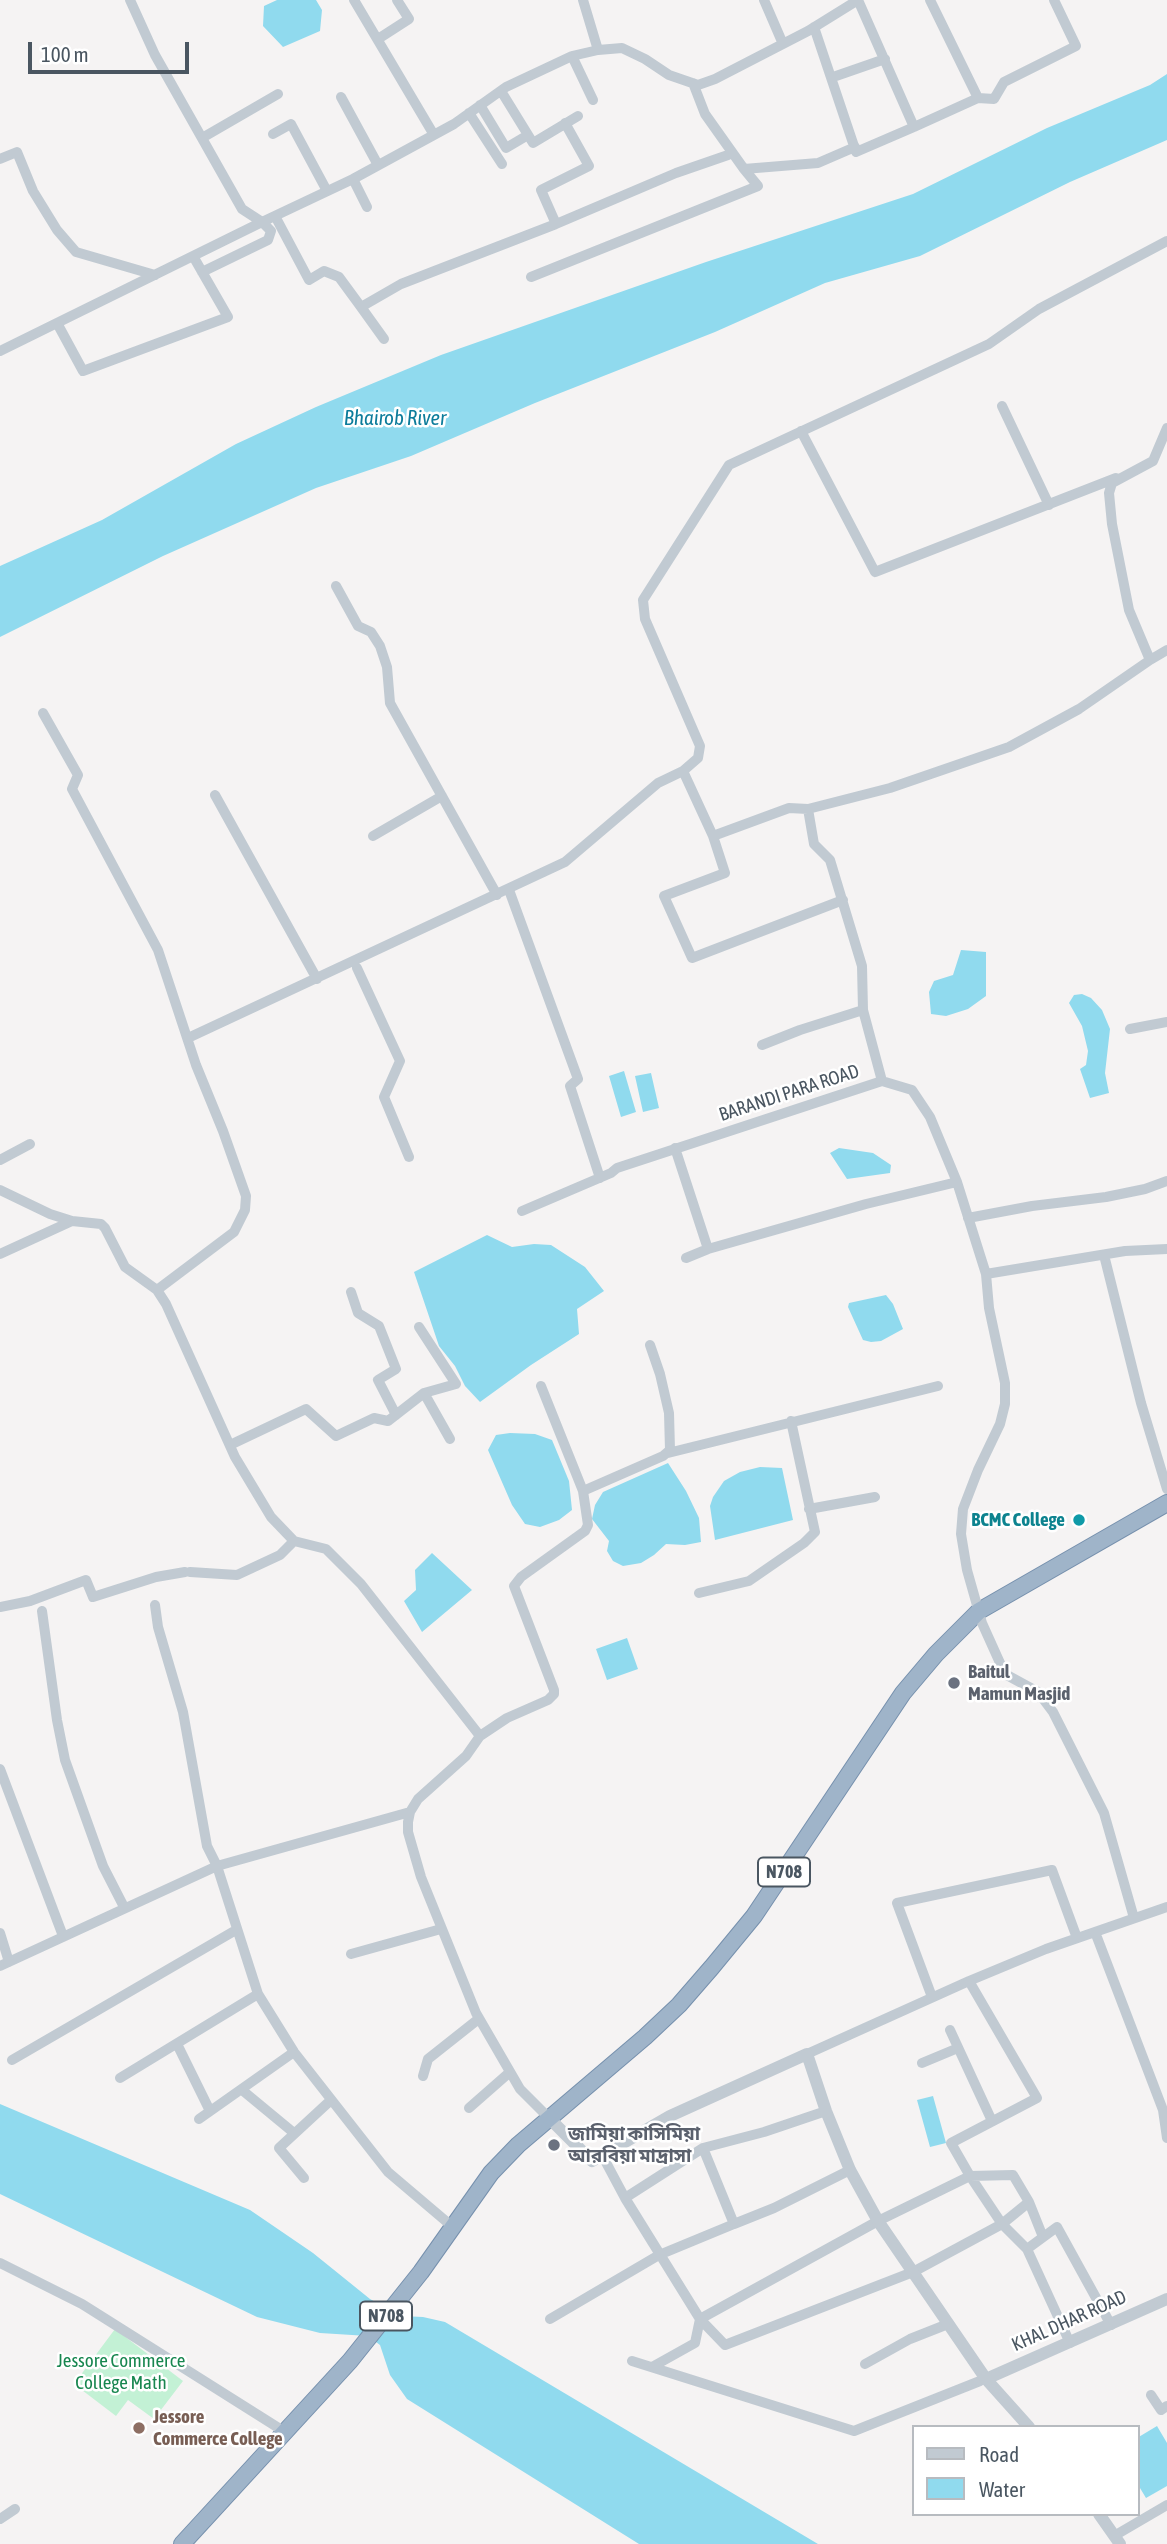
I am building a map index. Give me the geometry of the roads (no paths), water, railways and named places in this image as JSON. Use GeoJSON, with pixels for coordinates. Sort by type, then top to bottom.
{"type":"FeatureCollection","features":[{"type":"Feature","properties":{"kind":"highway","name":"N708"},"geometry":{"type":"LineString","coordinates":[[183,2544],[351,2361],[421,2272],[492,2174],[518,2145],[645,2037],[679,2005],[712,1967],[754,1916],[903,1693],[936,1654],[979,1611],[1167,1503]]}},
{"type":"Feature","properties":{"kind":"street"},"geometry":{"type":"LineString","coordinates":[[130,0],[155,55],[242,209],[271,231],[268,240],[202,272]]}},
{"type":"Feature","properties":{"kind":"street"},"geometry":{"type":"LineString","coordinates":[[354,0],[434,135]]}},
{"type":"Feature","properties":{"kind":"street"},"geometry":{"type":"LineString","coordinates":[[377,39],[410,19],[397,0]]}},
{"type":"Feature","properties":{"kind":"street"},"geometry":{"type":"LineString","coordinates":[[583,0],[598,50]]}},
{"type":"Feature","properties":{"kind":"street"},"geometry":{"type":"LineString","coordinates":[[764,0],[783,44]]}},
{"type":"Feature","properties":{"kind":"street"},"geometry":{"type":"LineString","coordinates":[[0,351],[353,179],[434,135],[528,76],[572,57],[598,50],[622,48],[669,75],[698,85],[783,44],[858,0],[914,127]]}},
{"type":"Feature","properties":{"kind":"street"},"geometry":{"type":"LineString","coordinates":[[930,0],[978,98]]}},
{"type":"Feature","properties":{"kind":"street"},"geometry":{"type":"LineString","coordinates":[[814,27],[856,152],[978,98],[993,99],[1004,82],[1076,46],[1054,0]]}},
{"type":"Feature","properties":{"kind":"street"},"geometry":{"type":"LineString","coordinates":[[572,57],[593,100]]}},
{"type":"Feature","properties":{"kind":"street"},"geometry":{"type":"LineString","coordinates":[[836,76],[885,59]]}},
{"type":"Feature","properties":{"kind":"street"},"geometry":{"type":"LineString","coordinates":[[531,277],[758,186],[705,114],[693,83]]}},
{"type":"Feature","properties":{"kind":"street"},"geometry":{"type":"LineString","coordinates":[[501,91],[533,143],[578,116]]}},
{"type":"Feature","properties":{"kind":"street"},"geometry":{"type":"LineString","coordinates":[[202,138],[278,94]]}},
{"type":"Feature","properties":{"kind":"street"},"geometry":{"type":"LineString","coordinates":[[341,97],[378,165]]}},
{"type":"Feature","properties":{"kind":"street"},"geometry":{"type":"LineString","coordinates":[[480,106],[506,148],[528,135]]}},
{"type":"Feature","properties":{"kind":"street"},"geometry":{"type":"LineString","coordinates":[[469,113],[502,164]]}},
{"type":"Feature","properties":{"kind":"street"},"geometry":{"type":"LineString","coordinates":[[556,224],[541,190],[589,166],[565,123]]}},
{"type":"Feature","properties":{"kind":"street"},"geometry":{"type":"LineString","coordinates":[[273,134],[291,124],[327,191]]}},
{"type":"Feature","properties":{"kind":"street"},"geometry":{"type":"LineString","coordinates":[[744,169],[818,163],[855,147]]}},
{"type":"Feature","properties":{"kind":"street"},"geometry":{"type":"LineString","coordinates":[[0,159],[17,152],[33,191],[57,230],[76,252],[155,275]]}},
{"type":"Feature","properties":{"kind":"street"},"geometry":{"type":"LineString","coordinates":[[362,307],[401,284],[556,224],[676,173],[729,155]]}},
{"type":"Feature","properties":{"kind":"street"},"geometry":{"type":"LineString","coordinates":[[353,179],[367,207]]}},
{"type":"Feature","properties":{"kind":"street"},"geometry":{"type":"LineString","coordinates":[[275,216],[309,280],[324,271],[340,277],[384,339]]}},
{"type":"Feature","properties":{"kind":"street"},"geometry":{"type":"LineString","coordinates":[[188,1038],[565,862],[658,783],[682,771],[698,758],[699,746],[645,619],[643,600],[729,465],[989,344],[1039,309],[1167,241]]}},
{"type":"Feature","properties":{"kind":"street"},"geometry":{"type":"LineString","coordinates":[[57,323],[83,371],[228,317],[193,256]]}},
{"type":"Feature","properties":{"kind":"street"},"geometry":{"type":"LineString","coordinates":[[1002,406],[1049,505]]}},
{"type":"Feature","properties":{"kind":"street"},"geometry":{"type":"LineString","coordinates":[[801,431],[875,572],[1120,477],[1153,461],[1167,428]]}},
{"type":"Feature","properties":{"kind":"street"},"geometry":{"type":"LineString","coordinates":[[1120,477],[1112,483],[1109,493],[1112,524],[1129,610],[1150,660]]}},
{"type":"Feature","properties":{"kind":"street"},"geometry":{"type":"LineString","coordinates":[[336,586],[358,626],[371,632],[380,646],[387,667],[390,703],[497,895]]}},
{"type":"Feature","properties":{"kind":"street"},"geometry":{"type":"LineString","coordinates":[[713,836],[789,808],[808,809],[890,788],[1009,747],[1079,709],[1167,650]]}},
{"type":"Feature","properties":{"kind":"street"},"geometry":{"type":"LineString","coordinates":[[43,713],[78,775],[72,789],[158,950],[246,1203],[230,1236],[157,1290]]}},
{"type":"Feature","properties":{"kind":"street"},"geometry":{"type":"LineString","coordinates":[[682,771],[713,836],[725,873],[664,896],[692,958],[843,900]]}},
{"type":"Feature","properties":{"kind":"street"},"geometry":{"type":"LineString","coordinates":[[215,795],[317,979]]}},
{"type":"Feature","properties":{"kind":"street"},"geometry":{"type":"LineString","coordinates":[[373,836],[442,796]]}},
{"type":"Feature","properties":{"kind":"street"},"geometry":{"type":"LineString","coordinates":[[808,809],[814,844],[830,860],[862,966],[863,1010],[882,1081]]}},
{"type":"Feature","properties":{"kind":"street"},"geometry":{"type":"LineString","coordinates":[[509,890],[578,1079],[570,1086],[600,1178]]}},
{"type":"Feature","properties":{"kind":"street"},"geometry":{"type":"LineString","coordinates":[[358,968],[400,1061],[384,1097],[409,1157]]}},
{"type":"Feature","properties":{"kind":"street"},"geometry":{"type":"LineString","coordinates":[[762,1045],[863,1010]]}},
{"type":"Feature","properties":{"kind":"street"},"geometry":{"type":"LineString","coordinates":[[1130,1028],[1167,1022]]}},
{"type":"Feature","properties":{"kind":"street","name":"BARANDI PARA ROAD"},"geometry":{"type":"LineString","coordinates":[[522,1211],[600,1178],[617,1168],[882,1081],[912,1090],[930,1117],[957,1182],[986,1274],[993,1334],[1005,1383],[1000,1424],[963,1509],[961,1534],[967,1570],[979,1611],[1005,1674],[1038,1692],[1053,1712],[1104,1813],[1134,1919]]}},
{"type":"Feature","properties":{"kind":"street"},"geometry":{"type":"LineString","coordinates":[[0,1160],[30,1144]]}},
{"type":"Feature","properties":{"kind":"street"},"geometry":{"type":"LineString","coordinates":[[675,1149],[708,1250]]}},
{"type":"Feature","properties":{"kind":"street"},"geometry":{"type":"LineString","coordinates":[[968,1218],[1032,1206],[1106,1197],[1145,1189],[1167,1181]]}},
{"type":"Feature","properties":{"kind":"street"},"geometry":{"type":"LineString","coordinates":[[686,1258],[887,1198],[957,1182]]}},
{"type":"Feature","properties":{"kind":"street"},"geometry":{"type":"LineString","coordinates":[[0,1190],[72,1222],[103,1226],[125,1267],[157,1290],[182,1335],[230,1445],[271,1517],[294,1541],[326,1549],[361,1584],[480,1736]]}},
{"type":"Feature","properties":{"kind":"street"},"geometry":{"type":"LineString","coordinates":[[0,1254],[72,1222]]}},
{"type":"Feature","properties":{"kind":"street"},"geometry":{"type":"LineString","coordinates":[[986,1274],[1125,1251],[1167,1249]]}},
{"type":"Feature","properties":{"kind":"street"},"geometry":{"type":"LineString","coordinates":[[1104,1255],[1140,1403],[1167,1489]]}},
{"type":"Feature","properties":{"kind":"street"},"geometry":{"type":"LineString","coordinates":[[351,1292],[358,1313],[379,1326],[396,1369],[378,1380],[396,1415]]}},
{"type":"Feature","properties":{"kind":"street"},"geometry":{"type":"LineString","coordinates":[[230,1445],[306,1409],[336,1436],[374,1418],[388,1421],[424,1393],[456,1384],[419,1327]]}},
{"type":"Feature","properties":{"kind":"street"},"geometry":{"type":"LineString","coordinates":[[650,1345],[669,1413],[668,1453]]}},
{"type":"Feature","properties":{"kind":"street"},"geometry":{"type":"LineString","coordinates":[[541,1386],[583,1491],[587,1528],[521,1577],[514,1586],[554,1694],[548,1700],[507,1718],[480,1736],[466,1756],[418,1799],[410,1812],[408,1832],[421,1877],[476,2012],[520,2089],[590,2160],[670,2116],[932,1997],[1077,1938],[1167,1907]]}},
{"type":"Feature","properties":{"kind":"street"},"geometry":{"type":"LineString","coordinates":[[583,1491],[668,1453],[938,1386]]}},
{"type":"Feature","properties":{"kind":"street"},"geometry":{"type":"LineString","coordinates":[[424,1393],[450,1439]]}},
{"type":"Feature","properties":{"kind":"street"},"geometry":{"type":"LineString","coordinates":[[698,1593],[749,1581],[804,1543],[815,1532],[791,1421]]}},
{"type":"Feature","properties":{"kind":"street"},"geometry":{"type":"LineString","coordinates":[[809,1509],[875,1497]]}},
{"type":"Feature","properties":{"kind":"street"},"geometry":{"type":"LineString","coordinates":[[0,1607],[30,1601],[86,1580],[93,1597],[156,1577],[187,1572],[237,1575],[280,1555],[294,1541]]}},
{"type":"Feature","properties":{"kind":"street"},"geometry":{"type":"LineString","coordinates":[[155,1605],[158,1628],[183,1712],[207,1846],[217,1866],[258,1994],[294,2052],[388,2172],[454,2228]]}},
{"type":"Feature","properties":{"kind":"street"},"geometry":{"type":"LineString","coordinates":[[42,1611],[65,1760],[103,1866],[124,1907]]}},
{"type":"Feature","properties":{"kind":"street"},"geometry":{"type":"LineString","coordinates":[[0,1769],[63,1936]]}},
{"type":"Feature","properties":{"kind":"street"},"geometry":{"type":"LineString","coordinates":[[0,1933],[5,1964],[217,1866],[410,1812]]}},
{"type":"Feature","properties":{"kind":"street"},"geometry":{"type":"LineString","coordinates":[[932,1997],[897,1903],[1052,1870],[1077,1938]]}},
{"type":"Feature","properties":{"kind":"street"},"geometry":{"type":"LineString","coordinates":[[351,1954],[441,1929]]}},
{"type":"Feature","properties":{"kind":"street"},"geometry":{"type":"LineString","coordinates":[[12,2060],[236,1930]]}},
{"type":"Feature","properties":{"kind":"street"},"geometry":{"type":"LineString","coordinates":[[1095,1932],[1163,2110],[1167,2138]]}},
{"type":"Feature","properties":{"kind":"street"},"geometry":{"type":"LineString","coordinates":[[969,1981],[1037,2098],[951,2143],[1002,2224],[1027,2249],[1070,2343]]}},
{"type":"Feature","properties":{"kind":"street"},"geometry":{"type":"LineString","coordinates":[[120,2078],[258,1994]]}},
{"type":"Feature","properties":{"kind":"street"},"geometry":{"type":"LineString","coordinates":[[423,2076],[428,2059],[477,2021]]}},
{"type":"Feature","properties":{"kind":"street"},"geometry":{"type":"LineString","coordinates":[[950,2030],[992,2121]]}},
{"type":"Feature","properties":{"kind":"street"},"geometry":{"type":"LineString","coordinates":[[177,2043],[210,2111]]}},
{"type":"Feature","properties":{"kind":"street"},"geometry":{"type":"LineString","coordinates":[[922,2063],[958,2048]]}},
{"type":"Feature","properties":{"kind":"street"},"geometry":{"type":"LineString","coordinates":[[199,2119],[294,2052]]}},
{"type":"Feature","properties":{"kind":"street"},"geometry":{"type":"LineString","coordinates":[[807,2054],[850,2170],[878,2221],[983,2380],[1027,2425]]}},
{"type":"Feature","properties":{"kind":"street"},"geometry":{"type":"LineString","coordinates":[[469,2108],[510,2072]]}},
{"type":"Feature","properties":{"kind":"street"},"geometry":{"type":"LineString","coordinates":[[242,2090],[294,2133]]}},
{"type":"Feature","properties":{"kind":"street"},"geometry":{"type":"LineString","coordinates":[[304,2178],[279,2148],[331,2100]]}},
{"type":"Feature","properties":{"kind":"street"},"geometry":{"type":"LineString","coordinates":[[625,2197],[703,2148],[764,2133],[827,2111]]}},
{"type":"Feature","properties":{"kind":"street"},"geometry":{"type":"LineString","coordinates":[[703,2148],[734,2224]]}},
{"type":"Feature","properties":{"kind":"street"},"geometry":{"type":"LineString","coordinates":[[603,2155],[659,2255],[700,2319],[725,2345],[913,2272],[1002,2224],[1029,2202]]}},
{"type":"Feature","properties":{"kind":"street"},"geometry":{"type":"LineString","coordinates":[[550,2319],[659,2255],[774,2208],[850,2170]]}},
{"type":"Feature","properties":{"kind":"street"},"geometry":{"type":"LineString","coordinates":[[652,2367],[695,2343],[700,2319],[878,2221],[970,2176],[1013,2175],[1029,2202],[1044,2237]]}},
{"type":"Feature","properties":{"kind":"street"},"geometry":{"type":"LineString","coordinates":[[1027,2249],[1057,2227],[1111,2325]]}},
{"type":"Feature","properties":{"kind":"street"},"geometry":{"type":"LineString","coordinates":[[0,2263],[82,2304],[204,2378],[285,2432]]}},
{"type":"Feature","properties":{"kind":"street"},"geometry":{"type":"LineString","coordinates":[[1162,2301],[1167,2312]]}},
{"type":"Feature","properties":{"kind":"street","name":"KHAL DHAR ROAD"},"geometry":{"type":"LineString","coordinates":[[983,2380],[1162,2301]]}},
{"type":"Feature","properties":{"kind":"street"},"geometry":{"type":"LineString","coordinates":[[865,2364],[910,2339],[948,2324]]}},
{"type":"Feature","properties":{"kind":"street"},"geometry":{"type":"LineString","coordinates":[[632,2361],[854,2431],[983,2380]]}},
{"type":"Feature","properties":{"kind":"street"},"geometry":{"type":"LineString","coordinates":[[1151,2395],[1161,2410],[1167,2406]]}},
{"type":"Feature","properties":{"kind":"street"},"geometry":{"type":"LineString","coordinates":[[1100,2516],[1117,2540],[1167,2505]]}},
{"type":"Feature","properties":{"kind":"street"},"geometry":{"type":"LineString","coordinates":[[0,2519],[15,2509]]}},
{"type":"Feature","properties":{"kind":"water"},"geometry":{"type":"Polygon","coordinates":[[[277,0],[316,0],[322,10],[320,31],[283,47],[263,26],[264,6],[277,0]]]}},
{"type":"Feature","properties":{"kind":"water","name":"Bhairob River"},"geometry":{"type":"Polygon","coordinates":[[[1167,74],[1167,140],[1070,182],[920,256],[825,283],[715,332],[535,403],[411,456],[316,488],[163,556],[0,637],[0,566],[102,520],[236,444],[441,355],[706,262],[913,194],[1047,128],[1150,85],[1167,74]]]}},
{"type":"Feature","properties":{"kind":"water"},"geometry":{"type":"Polygon","coordinates":[[[961,950],[986,952],[986,996],[968,1009],[946,1016],[931,1014],[929,992],[934,981],[953,975],[961,950]]]}},
{"type":"Feature","properties":{"kind":"water"},"geometry":{"type":"Polygon","coordinates":[[[1082,994],[1091,998],[1102,1010],[1110,1029],[1105,1073],[1109,1093],[1090,1098],[1080,1069],[1086,1065],[1088,1051],[1082,1026],[1069,1003],[1074,995],[1082,994]]]}},
{"type":"Feature","properties":{"kind":"water"},"geometry":{"type":"Polygon","coordinates":[[[624,1071],[636,1112],[621,1117],[609,1076],[624,1071]]]}},
{"type":"Feature","properties":{"kind":"water"},"geometry":{"type":"Polygon","coordinates":[[[651,1073],[659,1108],[643,1112],[635,1076],[651,1073]]]}},
{"type":"Feature","properties":{"kind":"water"},"geometry":{"type":"Polygon","coordinates":[[[839,1148],[873,1153],[891,1165],[890,1173],[847,1179],[830,1153],[839,1148]]]}},
{"type":"Feature","properties":{"kind":"water"},"geometry":{"type":"Polygon","coordinates":[[[487,1235],[512,1247],[551,1245],[585,1267],[604,1291],[577,1309],[579,1334],[480,1402],[465,1386],[455,1366],[439,1346],[414,1272],[487,1235]]]}},
{"type":"Feature","properties":{"kind":"water"},"geometry":{"type":"Polygon","coordinates":[[[886,1295],[893,1304],[903,1329],[881,1341],[863,1340],[848,1307],[849,1303],[886,1295]]]}},
{"type":"Feature","properties":{"kind":"water"},"geometry":{"type":"Polygon","coordinates":[[[535,1434],[552,1440],[569,1481],[572,1510],[559,1520],[540,1527],[525,1524],[512,1505],[488,1450],[496,1435],[535,1434]]]}},
{"type":"Feature","properties":{"kind":"water"},"geometry":{"type":"Polygon","coordinates":[[[668,1463],[699,1518],[701,1542],[666,1544],[641,1563],[623,1566],[613,1561],[607,1551],[609,1541],[592,1519],[595,1505],[603,1492],[668,1463]]]}},
{"type":"Feature","properties":{"kind":"water"},"geometry":{"type":"Polygon","coordinates":[[[760,1467],[782,1468],[793,1520],[715,1540],[710,1506],[713,1497],[724,1481],[740,1472],[760,1467]]]}},
{"type":"Feature","properties":{"kind":"water"},"geometry":{"type":"Polygon","coordinates":[[[432,1553],[472,1590],[422,1632],[404,1601],[416,1590],[415,1570],[432,1553]]]}},
{"type":"Feature","properties":{"kind":"water"},"geometry":{"type":"Polygon","coordinates":[[[627,1638],[638,1669],[607,1680],[596,1649],[627,1638]]]}},
{"type":"Feature","properties":{"kind":"water"},"geometry":{"type":"Polygon","coordinates":[[[933,2096],[946,2143],[930,2147],[917,2100],[933,2096]]]}},
{"type":"Feature","properties":{"kind":"water"},"geometry":{"type":"Polygon","coordinates":[[[0,2104],[250,2210],[313,2253],[370,2299],[401,2316],[445,2322],[818,2544],[639,2544],[407,2399],[390,2375],[380,2345],[368,2336],[320,2333],[257,2317],[0,2194],[0,2104]]]}},
{"type":"Feature","properties":{"kind":"water"},"geometry":{"type":"Polygon","coordinates":[[[1157,2426],[1167,2443],[1167,2486],[1146,2498],[1139,2486],[1139,2437],[1157,2426]]]}},
{"type":"Feature","properties":{"kind":"place","name":"BCMC College"},"geometry":{"type":"Point","coordinates":[1079,1520]}},
{"type":"Feature","properties":{"kind":"place","name":"Baitul Mamun Masjid"},"geometry":{"type":"Point","coordinates":[954,1683]}},
{"type":"Feature","properties":{"kind":"place","name":"জামিয়া কাসিমিয়া আরবিয়া মাদ্রাসা"},"geometry":{"type":"Point","coordinates":[554,2145]}},
{"type":"Feature","properties":{"kind":"place","name":"Jessore Commerce College"},"geometry":{"type":"Point","coordinates":[139,2428]}},
{"type":"Feature","properties":{"kind":"park label","name":"Jessore Commerce College Math"},"geometry":{"type":"Point","coordinates":[121,2372]}}]}
